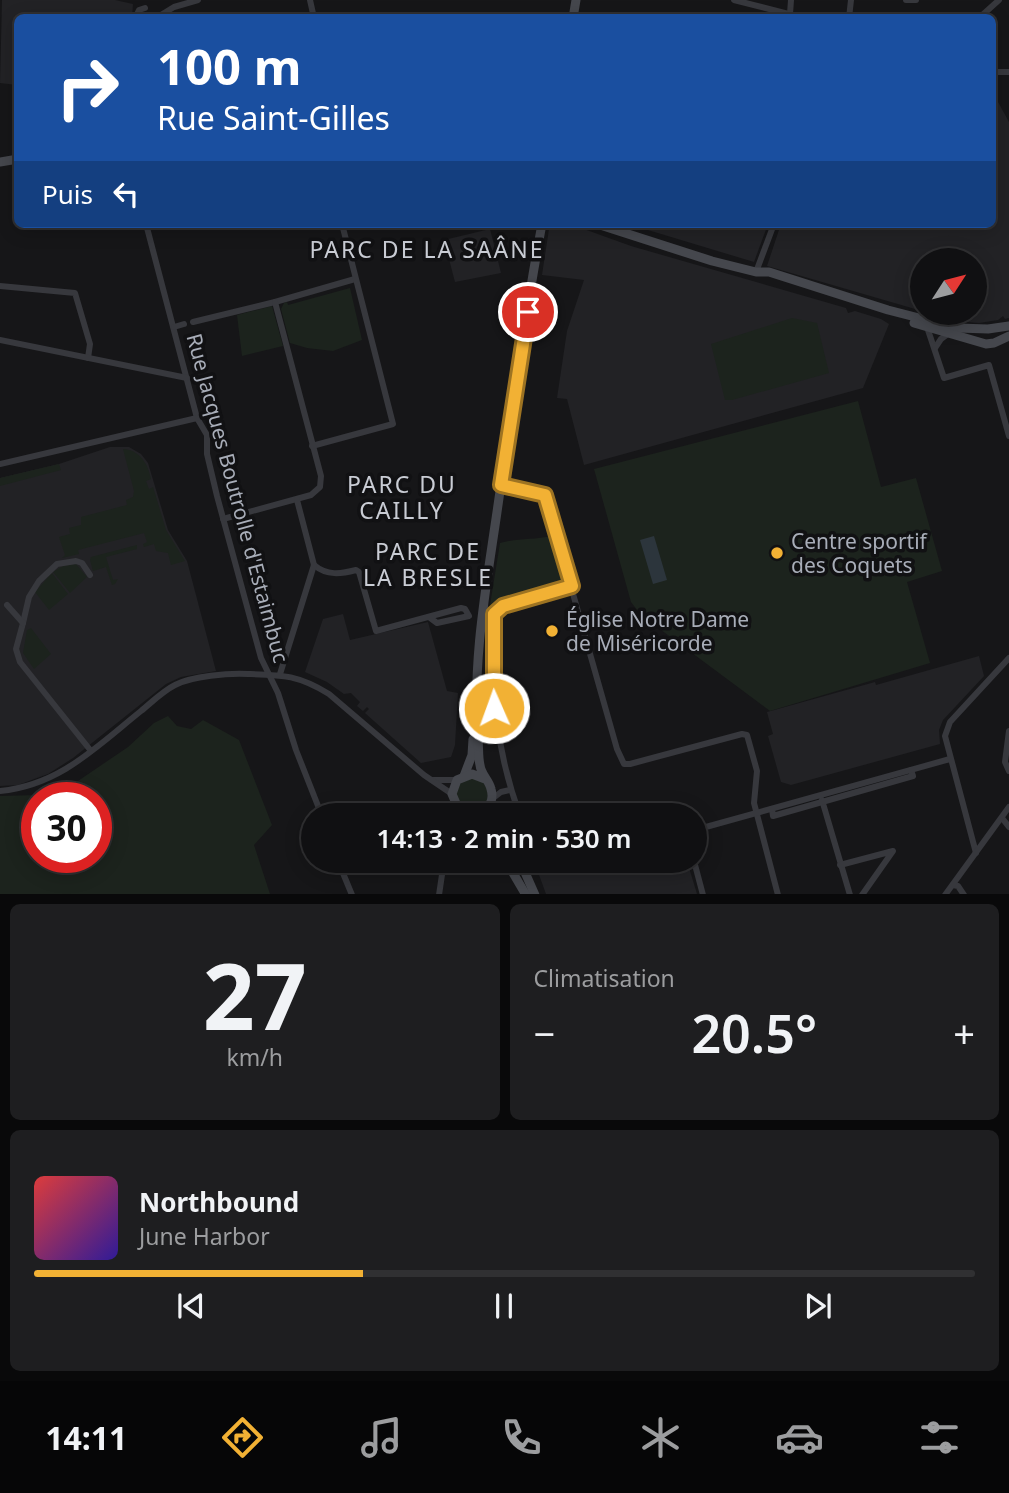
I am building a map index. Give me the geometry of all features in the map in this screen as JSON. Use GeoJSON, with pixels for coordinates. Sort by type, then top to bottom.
{"type":"FeatureCollection","features":[{"type":"Feature","properties":{"kind":"street"},"geometry":{"type":"LineString","coordinates":[[162,14],[174,7],[198,0]]}},
{"type":"Feature","properties":{"kind":"street"},"geometry":{"type":"LineString","coordinates":[[734,0],[790,14],[791,0]]}},
{"type":"Feature","properties":{"kind":"street"},"geometry":{"type":"LineString","coordinates":[[906,0],[916,0]]}},
{"type":"Feature","properties":{"kind":"street"},"geometry":{"type":"LineString","coordinates":[[983,14],[999,0]]}},
{"type":"Feature","properties":{"kind":"street","name":"Rue Jacques Boutrolle d'Estaimbuc"},"geometry":{"type":"LineString","coordinates":[[147,228],[197,418],[208,435],[207,454],[223,520],[267,673],[278,693],[317,803]]}},
{"type":"Feature","properties":{"kind":"street"},"geometry":{"type":"LineString","coordinates":[[312,446],[393,424],[343,228]]}},
{"type":"Feature","properties":{"kind":"street"},"geometry":{"type":"LineString","coordinates":[[490,803],[488,783],[479,761],[475,687],[501,485],[541,228]]}},
{"type":"Feature","properties":{"kind":"street"},"geometry":{"type":"LineString","coordinates":[[610,228],[988,344],[1009,335]]}},
{"type":"Feature","properties":{"kind":"street"},"geometry":{"type":"LineString","coordinates":[[756,272],[772,228]]}},
{"type":"Feature","properties":{"kind":"street"},"geometry":{"type":"LineString","coordinates":[[756,272],[768,272],[888,310],[958,328],[988,329],[1009,326]]}},
{"type":"Feature","properties":{"kind":"street"},"geometry":{"type":"LineString","coordinates":[[193,322],[355,279]]}},
{"type":"Feature","properties":{"kind":"street"},"geometry":{"type":"LineString","coordinates":[[0,286],[75,293],[90,344],[88,358]]}},
{"type":"Feature","properties":{"kind":"street"},"geometry":{"type":"LineString","coordinates":[[223,520],[297,500],[311,495],[320,487],[321,476],[275,302]]}},
{"type":"Feature","properties":{"kind":"street"},"geometry":{"type":"LineString","coordinates":[[174,327],[184,324]]}},
{"type":"Feature","properties":{"kind":"street"},"geometry":{"type":"LineString","coordinates":[[927,327],[944,378],[989,365],[1009,436]]}},
{"type":"Feature","properties":{"kind":"street"},"geometry":{"type":"LineString","coordinates":[[936,348],[941,339],[949,333]]}},
{"type":"Feature","properties":{"kind":"street"},"geometry":{"type":"LineString","coordinates":[[0,340],[187,378]]}},
{"type":"Feature","properties":{"kind":"street"},"geometry":{"type":"LineString","coordinates":[[0,464],[197,418]]}},
{"type":"Feature","properties":{"kind":"street"},"geometry":{"type":"LineString","coordinates":[[501,485],[545,495],[620,759],[624,764],[745,734],[757,771],[754,801],[778,894]]}},
{"type":"Feature","properties":{"kind":"street"},"geometry":{"type":"LineString","coordinates":[[280,674],[314,565],[297,500]]}},
{"type":"Feature","properties":{"kind":"street"},"geometry":{"type":"LineString","coordinates":[[90,575],[79,561],[55,566],[32,592],[16,649],[20,662],[91,751]]}},
{"type":"Feature","properties":{"kind":"street"},"geometry":{"type":"LineString","coordinates":[[314,565],[321,570],[340,575],[358,571],[362,577],[376,631],[429,617],[437,623],[469,616],[481,624]]}},
{"type":"Feature","properties":{"kind":"street"},"geometry":{"type":"LineString","coordinates":[[515,803],[495,720],[492,683],[494,614],[503,606],[572,586]]}},
{"type":"Feature","properties":{"kind":"street"},"geometry":{"type":"LineString","coordinates":[[7,605],[23,624]]}},
{"type":"Feature","properties":{"kind":"street"},"geometry":{"type":"LineString","coordinates":[[976,853],[945,736],[950,722],[1009,658]]}},
{"type":"Feature","properties":{"kind":"street"},"geometry":{"type":"LineString","coordinates":[[0,791],[26,787],[65,770],[176,684],[229,674],[267,673],[280,674],[313,685],[333,697],[430,780],[452,794],[454,803]]}},
{"type":"Feature","properties":{"kind":"street"},"geometry":{"type":"LineString","coordinates":[[452,794],[472,755],[476,716]]}},
{"type":"Feature","properties":{"kind":"street"},"geometry":{"type":"LineString","coordinates":[[1009,731],[1005,762],[1009,771]]}},
{"type":"Feature","properties":{"kind":"street"},"geometry":{"type":"LineString","coordinates":[[707,827],[757,812],[821,799],[950,760]]}},
{"type":"Feature","properties":{"kind":"street"},"geometry":{"type":"LineString","coordinates":[[430,780],[461,778],[475,774],[501,792]]}},
{"type":"Feature","properties":{"kind":"street"},"geometry":{"type":"LineString","coordinates":[[493,803],[501,792],[510,790]]}},
{"type":"Feature","properties":{"kind":"street"},"geometry":{"type":"LineString","coordinates":[[821,799],[850,894]]}},
{"type":"Feature","properties":{"kind":"street"},"geometry":{"type":"LineString","coordinates":[[945,894],[1009,807]]}},
{"type":"Feature","properties":{"kind":"street"},"geometry":{"type":"LineString","coordinates":[[1002,818],[1009,827]]}},
{"type":"Feature","properties":{"kind":"street"},"geometry":{"type":"LineString","coordinates":[[840,865],[893,851],[862,894]]}},
{"type":"Feature","properties":{"kind":"street"},"geometry":{"type":"LineString","coordinates":[[343,873],[352,894]]}},
{"type":"Feature","properties":{"kind":"street"},"geometry":{"type":"LineString","coordinates":[[439,894],[442,873]]}},
{"type":"Feature","properties":{"kind":"street"},"geometry":{"type":"LineString","coordinates":[[513,873],[526,894]]}},
{"type":"Feature","properties":{"kind":"street"},"geometry":{"type":"LineString","coordinates":[[525,873],[535,894]]}},
{"type":"Feature","properties":{"kind":"street"},"geometry":{"type":"LineString","coordinates":[[697,873],[703,894]]}},
{"type":"Feature","properties":{"kind":"street"},"geometry":{"type":"LineString","coordinates":[[953,885],[958,886],[964,894]]}},
{"type":"Feature","properties":{"kind":"shaded area"},"geometry":{"type":"Polygon","coordinates":[[[2,0],[115,0],[133,4],[132,14],[14,14],[14,85],[0,83],[2,0]]]}},
{"type":"Feature","properties":{"kind":"shaded area"},"geometry":{"type":"Polygon","coordinates":[[[996,98],[1009,122],[1009,318],[1005,319],[1003,316],[987,322],[987,248],[910,248],[910,308],[767,266],[780,228],[996,228],[996,98]]]}},
{"type":"Feature","properties":{"kind":"shaded area"},"geometry":{"type":"Polygon","coordinates":[[[581,228],[631,246],[846,308],[848,313],[855,311],[889,324],[863,388],[584,465],[567,399],[557,398],[567,331],[584,280],[542,275],[549,229],[581,228]]]}},
{"type":"Feature","properties":{"kind":"shaded area"},"geometry":{"type":"Polygon","coordinates":[[[641,228],[767,228],[754,262],[641,228]]]}},
{"type":"Feature","properties":{"kind":"shaded area"},"geometry":{"type":"Polygon","coordinates":[[[490,229],[501,273],[455,282],[444,240],[490,229]]]}},
{"type":"Feature","properties":{"kind":"shaded area"},"geometry":{"type":"Polygon","coordinates":[[[350,288],[362,340],[333,351],[290,343],[281,309],[284,303],[287,302],[288,305],[350,288]]]}},
{"type":"Feature","properties":{"kind":"shaded area"},"geometry":{"type":"Polygon","coordinates":[[[272,306],[283,346],[242,356],[237,315],[272,306]]]}},
{"type":"Feature","properties":{"kind":"shaded area"},"geometry":{"type":"Polygon","coordinates":[[[792,318],[817,323],[829,373],[725,400],[711,344],[792,318]]]}},
{"type":"Feature","properties":{"kind":"shaded area","name":"Centre sportif des Coquets"},"geometry":{"type":"Polygon","coordinates":[[[858,401],[881,487],[916,478],[942,571],[907,582],[930,663],[770,711],[641,615],[631,602],[594,469],[858,401]]]}},
{"type":"Feature","properties":{"kind":"shaded area"},"geometry":{"type":"Polygon","coordinates":[[[110,447],[129,447],[141,454],[148,463],[168,530],[187,561],[216,671],[181,677],[166,684],[73,758],[48,774],[18,785],[0,786],[0,478],[59,464],[110,447]]]}},
{"type":"Feature","properties":{"kind":"shaded area"},"geometry":{"type":"Polygon","coordinates":[[[123,449],[139,455],[148,468],[151,479],[146,481],[149,489],[153,487],[166,530],[185,561],[171,565],[168,553],[156,551],[154,544],[144,547],[143,544],[147,542],[144,533],[78,550],[79,554],[62,558],[65,555],[59,537],[70,534],[69,528],[81,525],[81,517],[127,505],[126,500],[133,497],[134,491],[123,449]]]}},
{"type":"Feature","properties":{"kind":"shaded area"},"geometry":{"type":"Polygon","coordinates":[[[59,464],[61,470],[0,486],[0,478],[59,464]]]}},
{"type":"Feature","properties":{"kind":"shaded area"},"geometry":{"type":"Polygon","coordinates":[[[552,536],[565,579],[563,582],[490,605],[500,543],[552,536]]]}},
{"type":"Feature","properties":{"kind":"shaded area"},"geometry":{"type":"Polygon","coordinates":[[[654,536],[667,580],[653,584],[640,540],[654,536]]]}},
{"type":"Feature","properties":{"kind":"shaded area"},"geometry":{"type":"Polygon","coordinates":[[[137,545],[137,549],[106,557],[113,580],[118,579],[115,584],[112,585],[106,567],[93,571],[91,557],[137,545]]]}},
{"type":"Feature","properties":{"kind":"shaded area"},"geometry":{"type":"Polygon","coordinates":[[[76,564],[87,577],[70,593],[53,572],[63,566],[76,564]]]}},
{"type":"Feature","properties":{"kind":"shaded area"},"geometry":{"type":"Polygon","coordinates":[[[52,573],[68,594],[49,610],[35,592],[52,573]]]}},
{"type":"Feature","properties":{"kind":"shaded area"},"geometry":{"type":"Polygon","coordinates":[[[343,614],[350,640],[428,622],[447,691],[458,693],[455,745],[451,757],[421,763],[365,713],[369,709],[367,707],[363,711],[357,706],[360,702],[351,693],[344,694],[305,672],[323,619],[343,614]]]}},
{"type":"Feature","properties":{"kind":"shaded area"},"geometry":{"type":"Polygon","coordinates":[[[31,628],[51,654],[34,669],[23,653],[27,630],[31,628]]]}},
{"type":"Feature","properties":{"kind":"shaded area"},"geometry":{"type":"Polygon","coordinates":[[[979,656],[984,676],[943,720],[939,730],[940,744],[791,785],[781,782],[768,736],[773,734],[767,712],[979,656]]]}},
{"type":"Feature","properties":{"kind":"shaded area"},"geometry":{"type":"Polygon","coordinates":[[[168,716],[177,726],[191,729],[203,720],[239,740],[272,825],[254,845],[270,894],[0,894],[0,796],[21,795],[21,873],[112,873],[112,782],[76,782],[128,747],[154,723],[168,716]]]}},
{"type":"Feature","properties":{"kind":"shaded area"},"geometry":{"type":"Polygon","coordinates":[[[466,779],[478,779],[487,788],[485,803],[459,803],[457,800],[457,788],[466,779]]]}},
{"type":"Feature","properties":{"kind":"shaded area"},"geometry":{"type":"Polygon","coordinates":[[[538,873],[691,873],[697,894],[546,894],[538,873]]]}},
{"type":"Feature","properties":{"kind":"place","name":"Centre sportif des Coquets"},"geometry":{"type":"Point","coordinates":[777,553]}},
{"type":"Feature","properties":{"kind":"place","name":"Église Notre Dame de Miséricorde"},"geometry":{"type":"Point","coordinates":[552,631]}},
{"type":"Feature","properties":{"kind":"district","name":"PARC DE LA SAÂNE"},"geometry":{"type":"Point","coordinates":[427,249]}},
{"type":"Feature","properties":{"kind":"district","name":"PARC DU CAILLY"},"geometry":{"type":"Point","coordinates":[402,497]}},
{"type":"Feature","properties":{"kind":"district","name":"PARC DE LA BRESLE"},"geometry":{"type":"Point","coordinates":[428,564]}},
{"type":"Feature","properties":{"kind":"route"},"geometry":{"type":"LineString","coordinates":[[494,708],[494,614],[503,606],[572,586],[545,495],[501,485],[528,312]]}}]}
